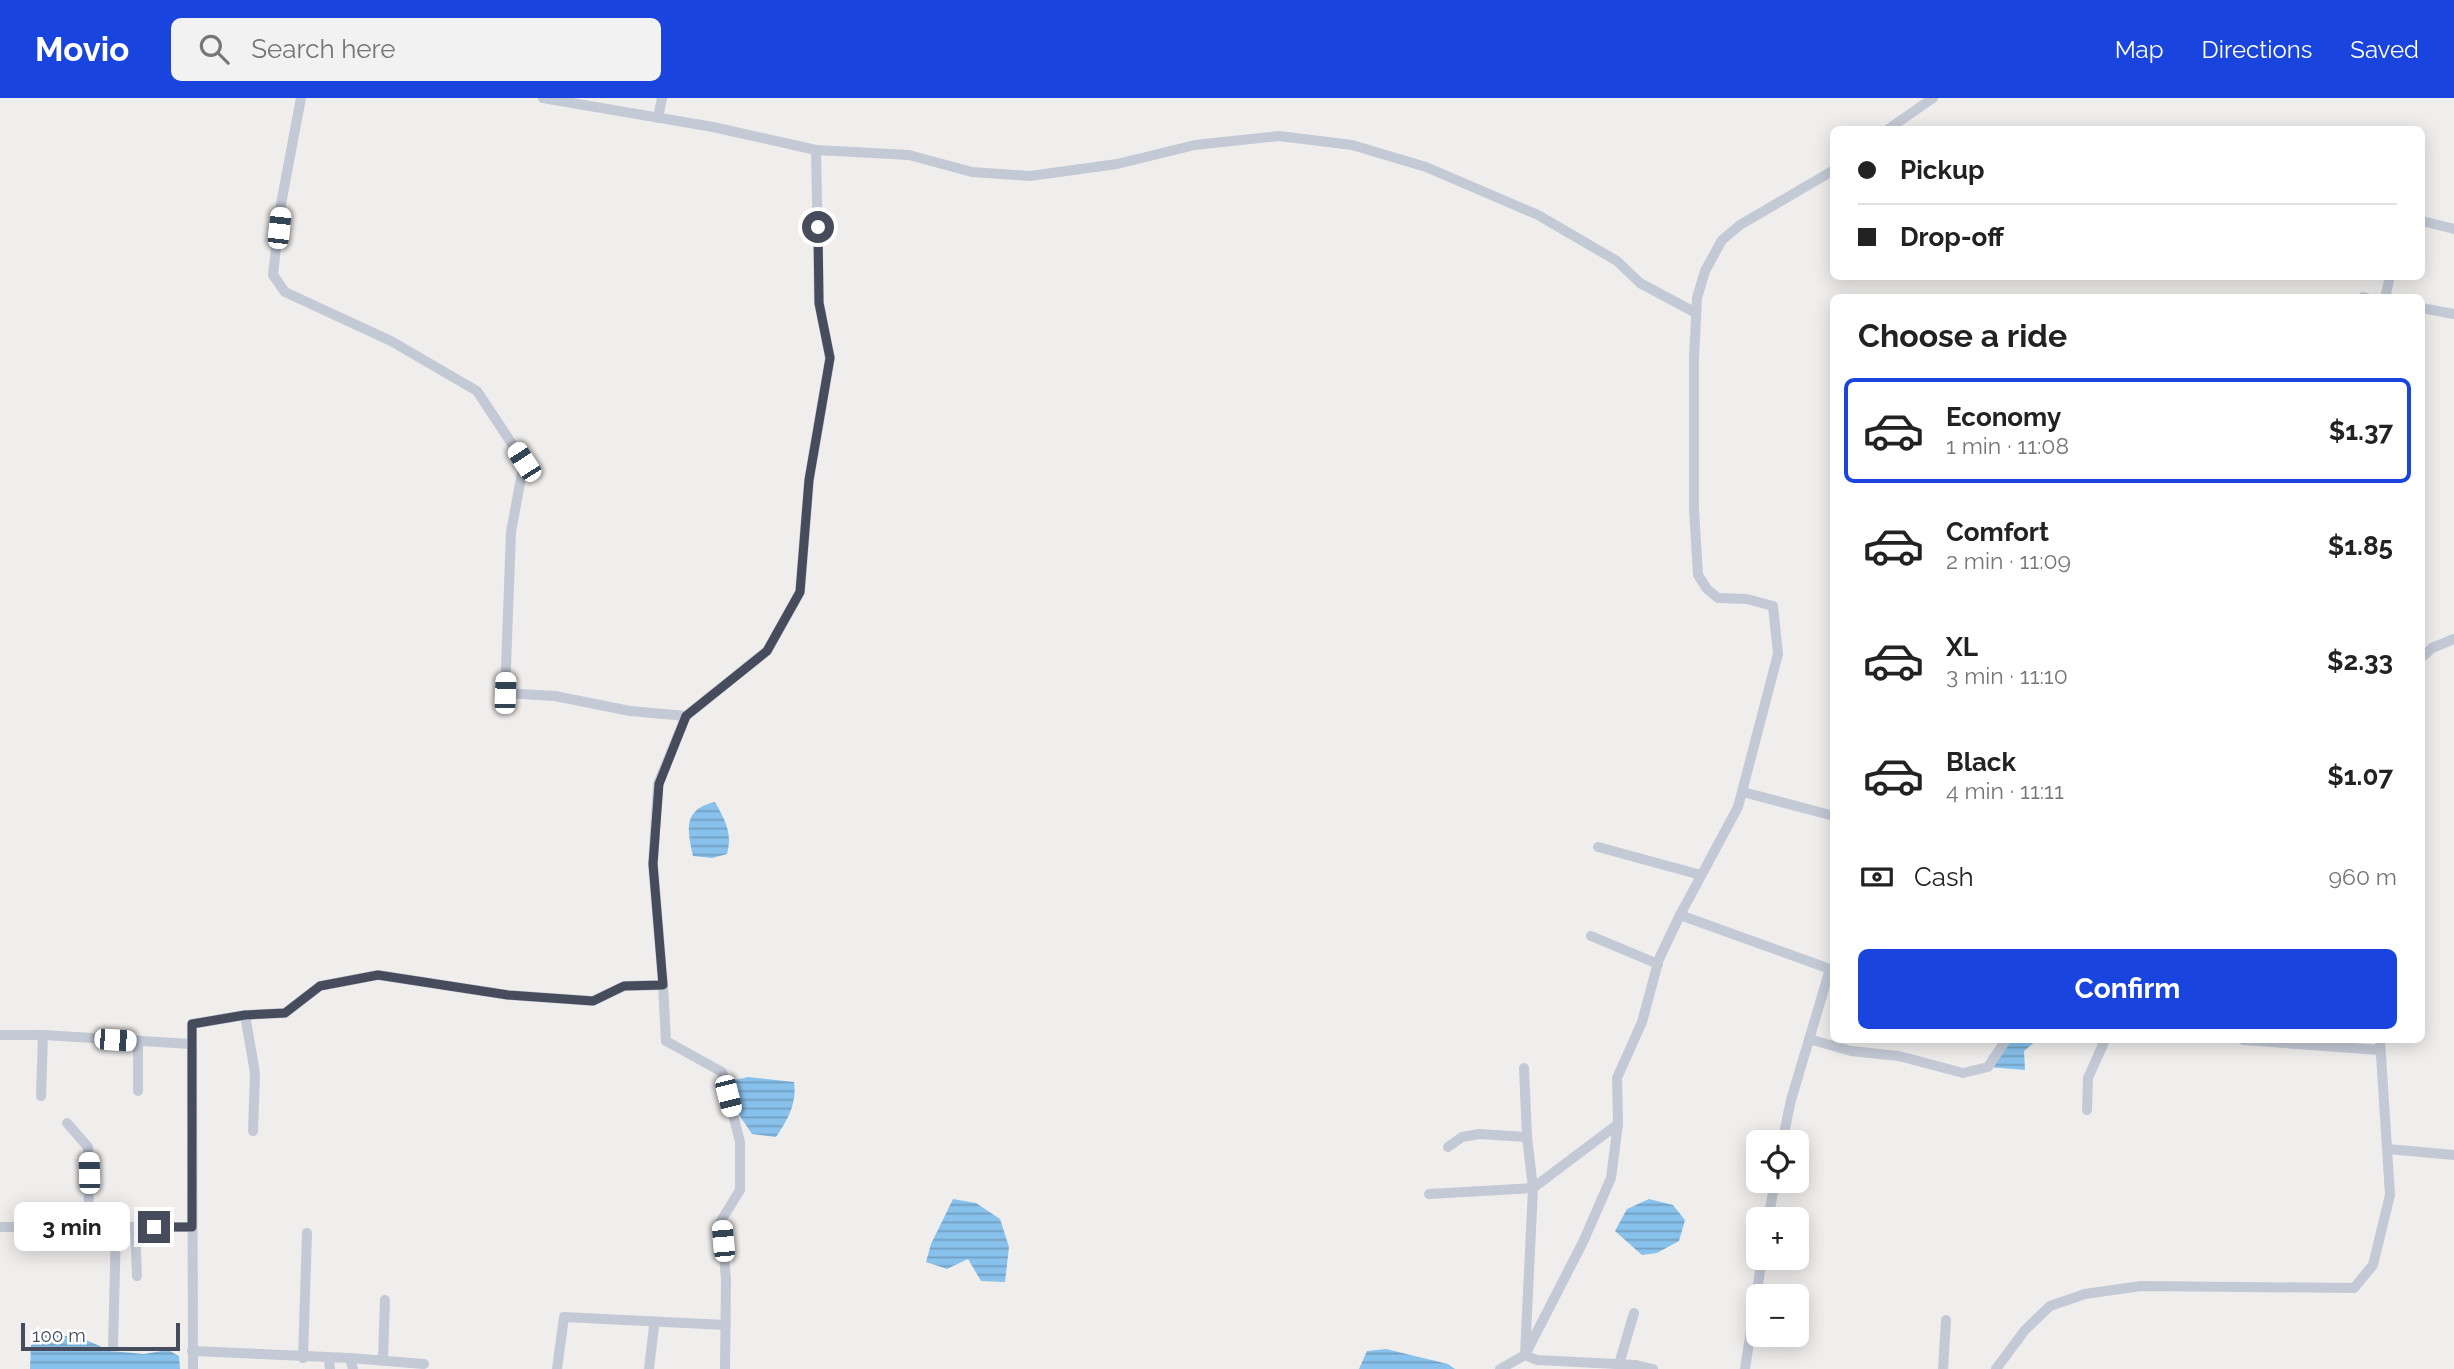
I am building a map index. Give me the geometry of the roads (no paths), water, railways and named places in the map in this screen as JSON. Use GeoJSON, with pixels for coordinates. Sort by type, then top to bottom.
{"type":"FeatureCollection","features":[{"type":"Feature","properties":{"kind":"street"},"geometry":{"type":"LineString","coordinates":[[301,98],[281,204],[273,275],[285,292],[391,341],[477,391],[524,462],[511,532],[505,693],[555,696],[629,711],[686,716]]}},
{"type":"Feature","properties":{"kind":"street"},"geometry":{"type":"LineString","coordinates":[[543,98],[713,127],[816,150],[909,155],[972,172],[1030,176],[1117,164],[1195,145],[1279,135],[1352,145],[1426,167],[1538,215],[1617,261],[1640,283],[1696,313]]}},
{"type":"Feature","properties":{"kind":"street"},"geometry":{"type":"LineString","coordinates":[[658,118],[662,98]]}},
{"type":"Feature","properties":{"kind":"street"},"geometry":{"type":"LineString","coordinates":[[1893,126],[1933,98]]}},
{"type":"Feature","properties":{"kind":"street"},"geometry":{"type":"LineString","coordinates":[[725,1369],[726,1279],[721,1222],[740,1190],[740,1142],[722,1072],[666,1041],[653,864],[659,784],[686,716],[767,651],[800,592],[809,480],[830,358],[819,303],[816,150]]}},
{"type":"Feature","properties":{"kind":"street"},"geometry":{"type":"LineString","coordinates":[[1500,1369],[1525,1355],[1600,1206],[1611,1178],[1618,1124],[1617,1078],[1642,1022],[1658,964],[1680,915],[1738,807],[1778,654],[1773,606],[1747,599],[1718,598],[1707,589],[1698,575],[1694,509],[1696,313],[1705,271],[1722,240],[1740,225],[1830,172]]}},
{"type":"Feature","properties":{"kind":"street"},"geometry":{"type":"LineString","coordinates":[[2425,222],[2454,229]]}},
{"type":"Feature","properties":{"kind":"street"},"geometry":{"type":"LineString","coordinates":[[2425,309],[2454,314]]}},
{"type":"Feature","properties":{"kind":"street"},"geometry":{"type":"LineString","coordinates":[[2425,654],[2432,648],[2454,639]]}},
{"type":"Feature","properties":{"kind":"street"},"geometry":{"type":"LineString","coordinates":[[1743,792],[1830,815]]}},
{"type":"Feature","properties":{"kind":"street"},"geometry":{"type":"LineString","coordinates":[[1598,847],[1701,875]]}},
{"type":"Feature","properties":{"kind":"street"},"geometry":{"type":"LineString","coordinates":[[1680,915],[1830,969],[1791,1100],[1785,1130]]}},
{"type":"Feature","properties":{"kind":"street"},"geometry":{"type":"LineString","coordinates":[[1591,936],[1658,964]]}},
{"type":"Feature","properties":{"kind":"street"},"geometry":{"type":"LineString","coordinates":[[193,1369],[192,1024],[245,1015],[285,1013],[320,986],[378,975],[508,995],[593,1001],[624,986],[663,985]]}},
{"type":"Feature","properties":{"kind":"street"},"geometry":{"type":"LineString","coordinates":[[245,1015],[255,1073],[253,1131]]}},
{"type":"Feature","properties":{"kind":"street"},"geometry":{"type":"LineString","coordinates":[[0,1035],[191,1044]]}},
{"type":"Feature","properties":{"kind":"street"},"geometry":{"type":"LineString","coordinates":[[41,1096],[43,1035]]}},
{"type":"Feature","properties":{"kind":"street"},"geometry":{"type":"LineString","coordinates":[[1809,1039],[1851,1051],[1899,1056],[1963,1073],[1987,1067],[2004,1043]]}},
{"type":"Feature","properties":{"kind":"street"},"geometry":{"type":"LineString","coordinates":[[138,1041],[138,1091]]}},
{"type":"Feature","properties":{"kind":"street"},"geometry":{"type":"LineString","coordinates":[[2087,1110],[2088,1078],[2104,1043]]}},
{"type":"Feature","properties":{"kind":"street"},"geometry":{"type":"LineString","coordinates":[[1996,1369],[2025,1330],[2050,1306],[2085,1294],[2141,1286],[2354,1288],[2373,1265],[2390,1195],[2379,1045],[2325,1043]]}},
{"type":"Feature","properties":{"kind":"street"},"geometry":{"type":"LineString","coordinates":[[1524,1069],[1527,1138],[1533,1188],[1525,1355]]}},
{"type":"Feature","properties":{"kind":"street"},"geometry":{"type":"LineString","coordinates":[[67,1123],[88,1147],[89,1227]]}},
{"type":"Feature","properties":{"kind":"street"},"geometry":{"type":"LineString","coordinates":[[1429,1194],[1533,1188],[1618,1124]]}},
{"type":"Feature","properties":{"kind":"street"},"geometry":{"type":"LineString","coordinates":[[1448,1147],[1462,1137],[1479,1134],[1527,1138]]}},
{"type":"Feature","properties":{"kind":"street"},"geometry":{"type":"LineString","coordinates":[[2388,1149],[2454,1155]]}},
{"type":"Feature","properties":{"kind":"street"},"geometry":{"type":"LineString","coordinates":[[0,1227],[192,1227]]}},
{"type":"Feature","properties":{"kind":"street"},"geometry":{"type":"LineString","coordinates":[[113,1347],[116,1227]]}},
{"type":"Feature","properties":{"kind":"street"},"geometry":{"type":"LineString","coordinates":[[135,1227],[137,1276]]}},
{"type":"Feature","properties":{"kind":"street"},"geometry":{"type":"LineString","coordinates":[[303,1357],[307,1233]]}},
{"type":"Feature","properties":{"kind":"street"},"geometry":{"type":"LineString","coordinates":[[1745,1369],[1760,1270]]}},
{"type":"Feature","properties":{"kind":"street"},"geometry":{"type":"LineString","coordinates":[[383,1360],[385,1300]]}},
{"type":"Feature","properties":{"kind":"street"},"geometry":{"type":"LineString","coordinates":[[1619,1364],[1634,1313]]}},
{"type":"Feature","properties":{"kind":"street"},"geometry":{"type":"LineString","coordinates":[[557,1369],[564,1317],[726,1325]]}},
{"type":"Feature","properties":{"kind":"street"},"geometry":{"type":"LineString","coordinates":[[1943,1369],[1946,1320]]}},
{"type":"Feature","properties":{"kind":"street"},"geometry":{"type":"LineString","coordinates":[[649,1369],[654,1326]]}},
{"type":"Feature","properties":{"kind":"street"},"geometry":{"type":"LineString","coordinates":[[192,1351],[424,1364]]}},
{"type":"Feature","properties":{"kind":"street"},"geometry":{"type":"LineString","coordinates":[[1525,1355],[1536,1360],[1619,1364],[1653,1369]]}},
{"type":"Feature","properties":{"kind":"street"},"geometry":{"type":"LineString","coordinates":[[329,1358],[330,1369]]}},
{"type":"Feature","properties":{"kind":"street"},"geometry":{"type":"LineString","coordinates":[[350,1358],[353,1369]]}},
{"type":"Feature","properties":{"kind":"water"},"geometry":{"type":"Polygon","coordinates":[[[715,802],[725,821],[728,834],[727,854],[712,858],[693,856],[689,837],[692,815],[705,805],[715,802]]]}},
{"type":"Feature","properties":{"kind":"water"},"geometry":{"type":"Polygon","coordinates":[[[2000,1043],[2033,1043],[2024,1051],[2025,1070],[1988,1067],[1989,1056],[2000,1043]]]}},
{"type":"Feature","properties":{"kind":"water"},"geometry":{"type":"Polygon","coordinates":[[[748,1077],[794,1082],[791,1111],[776,1137],[752,1134],[737,1112],[735,1080],[748,1077]]]}},
{"type":"Feature","properties":{"kind":"water"},"geometry":{"type":"Polygon","coordinates":[[[953,1199],[976,1203],[1000,1219],[1009,1247],[1005,1282],[981,1281],[968,1259],[947,1269],[926,1262],[931,1244],[953,1199]]]}},
{"type":"Feature","properties":{"kind":"water"},"geometry":{"type":"Polygon","coordinates":[[[1649,1199],[1673,1205],[1685,1220],[1679,1241],[1657,1253],[1642,1255],[1615,1231],[1627,1209],[1649,1199]]]}},
{"type":"Feature","properties":{"kind":"water"},"geometry":{"type":"Polygon","coordinates":[[[47,1333],[84,1339],[111,1351],[144,1354],[168,1350],[179,1356],[180,1369],[30,1369],[31,1345],[47,1333]]]}},
{"type":"Feature","properties":{"kind":"water"},"geometry":{"type":"Polygon","coordinates":[[[1386,1349],[1448,1364],[1455,1369],[1359,1369],[1367,1351],[1386,1349]]]}}]}
